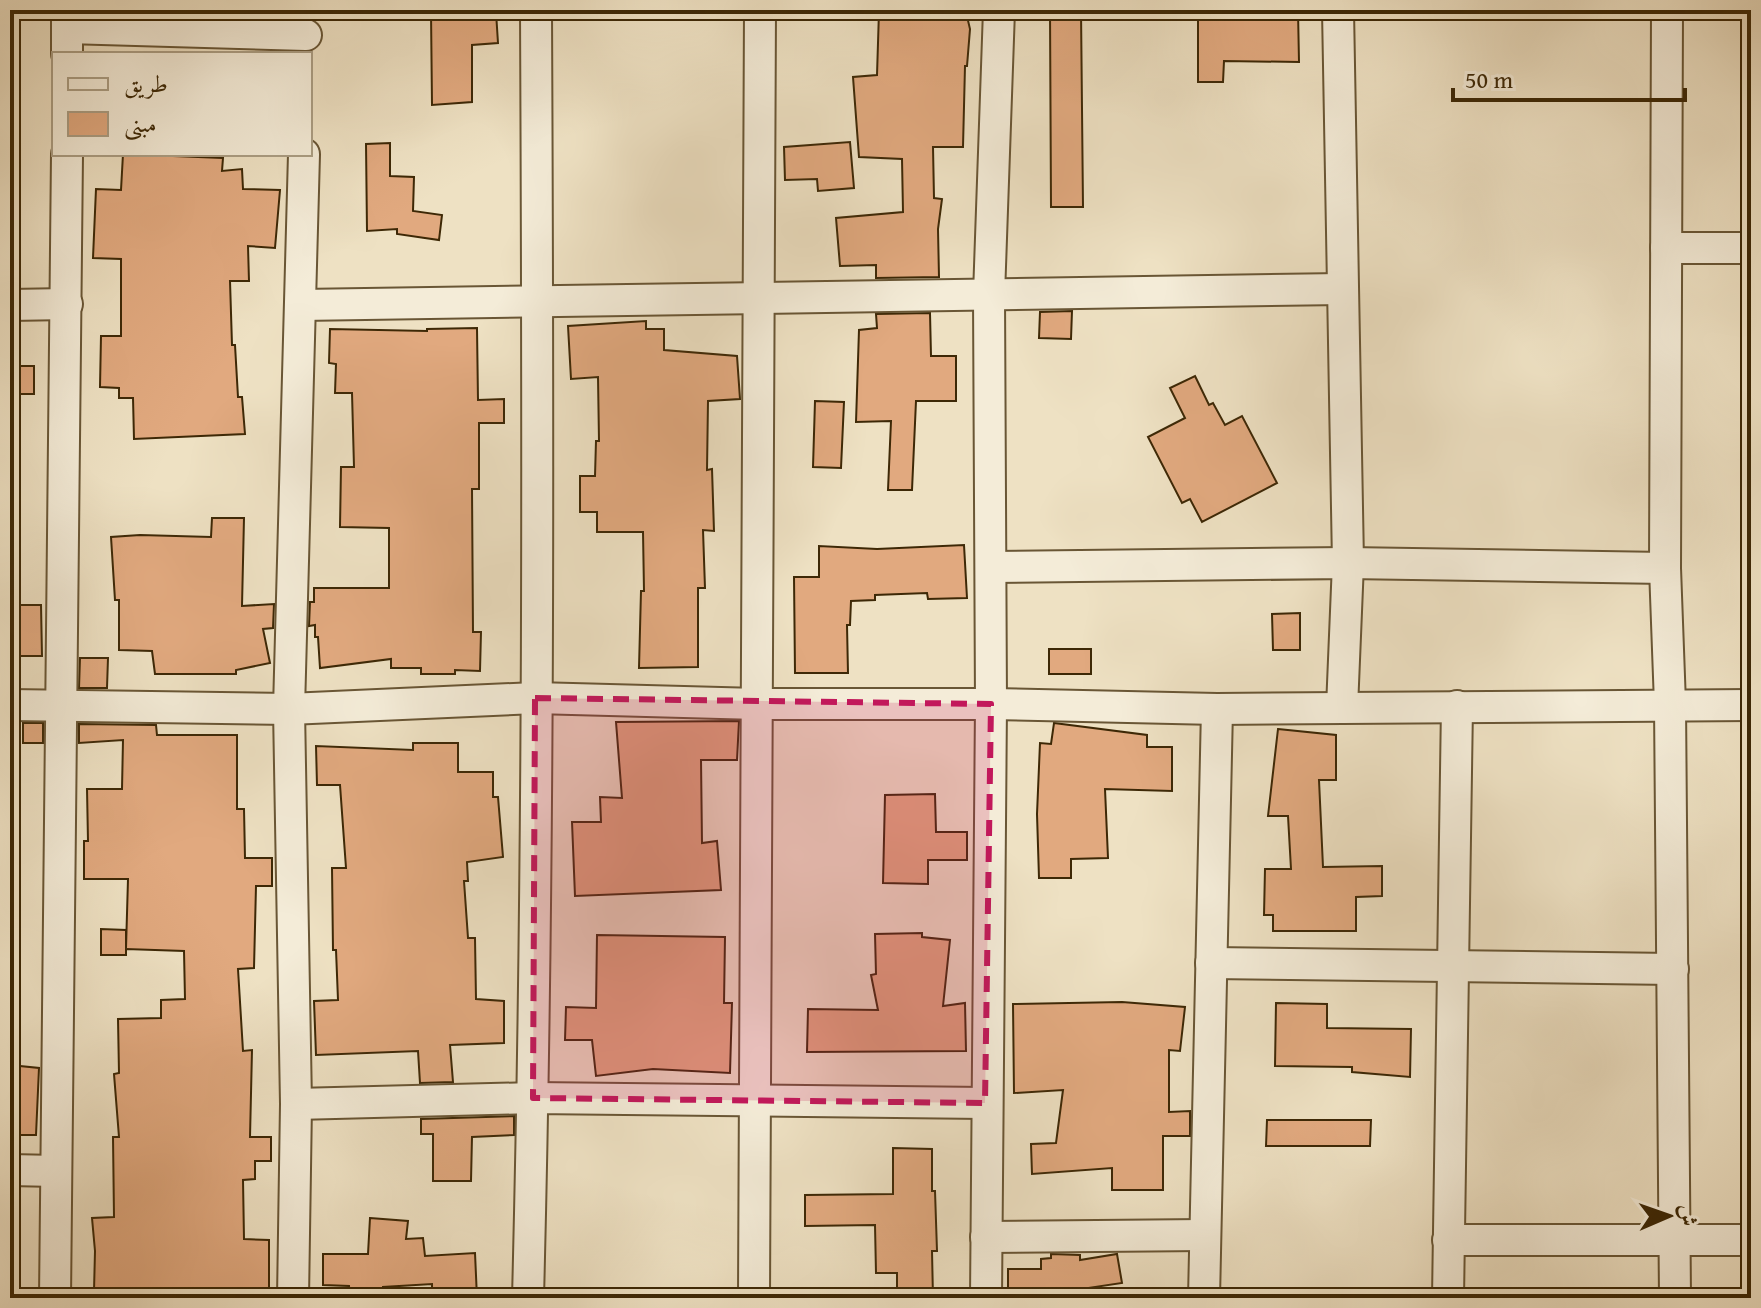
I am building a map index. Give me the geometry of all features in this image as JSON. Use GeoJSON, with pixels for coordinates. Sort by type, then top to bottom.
{"type":"FeatureCollection","features":[{"type":"Feature","properties":{"kind":"street"},"geometry":{"type":"LineString","coordinates":[[528,1298],[533,1098],[538,300],[536,10]]}},
{"type":"Feature","properties":{"kind":"street"},"geometry":{"type":"LineString","coordinates":[[754,1298],[760,10]]}},
{"type":"Feature","properties":{"kind":"street"},"geometry":{"type":"LineString","coordinates":[[986,1298],[985,1103],[991,704],[989,295],[999,10]]}},
{"type":"Feature","properties":{"kind":"street"},"geometry":{"type":"LineString","coordinates":[[1338,10],[1348,563],[1342,708]]}},
{"type":"Feature","properties":{"kind":"street"},"geometry":{"type":"LineString","coordinates":[[1667,10],[1665,568],[1670,704],[1675,1298]]}},
{"type":"Feature","properties":{"kind":"street"},"geometry":{"type":"LineString","coordinates":[[67,31],[306,33]]}},
{"type":"Feature","properties":{"kind":"street"},"geometry":{"type":"LineString","coordinates":[[55,1298],[67,156]]}},
{"type":"Feature","properties":{"kind":"street"},"geometry":{"type":"LineString","coordinates":[[293,1298],[296,1104],[289,709],[304,156]]}},
{"type":"Feature","properties":{"kind":"street"},"geometry":{"type":"LineString","coordinates":[[1666,248],[1751,248]]}},
{"type":"Feature","properties":{"kind":"street"},"geometry":{"type":"LineString","coordinates":[[301,305],[1342,289]]}},
{"type":"Feature","properties":{"kind":"street"},"geometry":{"type":"LineString","coordinates":[[10,305],[67,304]]}},
{"type":"Feature","properties":{"kind":"street"},"geometry":{"type":"LineString","coordinates":[[991,567],[1348,563],[1665,568]]}},
{"type":"Feature","properties":{"kind":"street"},"geometry":{"type":"LineString","coordinates":[[10,705],[289,709],[535,698],[758,704],[991,704],[1217,709],[1751,705]]}},
{"type":"Feature","properties":{"kind":"street"},"geometry":{"type":"LineString","coordinates":[[1448,1298],[1457,706]]}},
{"type":"Feature","properties":{"kind":"street"},"geometry":{"type":"LineString","coordinates":[[1204,1298],[1217,709]]}},
{"type":"Feature","properties":{"kind":"street"},"geometry":{"type":"LineString","coordinates":[[1211,963],[1673,969]]}},
{"type":"Feature","properties":{"kind":"street"},"geometry":{"type":"LineString","coordinates":[[296,1104],[533,1098],[753,1103],[985,1103]]}},
{"type":"Feature","properties":{"kind":"street"},"geometry":{"type":"LineString","coordinates":[[10,1170],[56,1171]]}},
{"type":"Feature","properties":{"kind":"street"},"geometry":{"type":"LineString","coordinates":[[986,1237],[1204,1235]]}},
{"type":"Feature","properties":{"kind":"street"},"geometry":{"type":"LineString","coordinates":[[1448,1240],[1751,1240]]}},
{"type":"Feature","properties":{"kind":"highlighted area"},"geometry":{"type":"Polygon","coordinates":[[[535,698],[991,704],[985,1103],[533,1098],[535,698]]]}},
{"type":"Feature","properties":{"kind":"building"},"geometry":{"type":"Polygon","coordinates":[[[1050,10],[1081,10],[1083,207],[1051,207],[1050,10]]]}},
{"type":"Feature","properties":{"kind":"building"},"geometry":{"type":"Polygon","coordinates":[[[1198,10],[1298,10],[1299,62],[1224,61],[1223,82],[1198,82],[1198,10]]]}},
{"type":"Feature","properties":{"kind":"building"},"geometry":{"type":"Polygon","coordinates":[[[879,11],[966,12],[970,29],[965,66],[963,147],[933,147],[934,198],[942,199],[938,229],[939,277],[876,278],[876,265],[840,266],[836,218],[903,212],[902,159],[859,157],[853,77],[877,75],[879,11]]]}},
{"type":"Feature","properties":{"kind":"building"},"geometry":{"type":"Polygon","coordinates":[[[431,12],[496,12],[498,43],[472,45],[472,102],[432,105],[431,12]]]}},
{"type":"Feature","properties":{"kind":"building"},"geometry":{"type":"Polygon","coordinates":[[[850,142],[854,188],[818,191],[817,179],[785,180],[784,147],[850,142]]]}},
{"type":"Feature","properties":{"kind":"building"},"geometry":{"type":"Polygon","coordinates":[[[390,143],[390,176],[414,177],[413,211],[442,215],[439,240],[397,234],[397,229],[367,231],[366,144],[390,143]]]}},
{"type":"Feature","properties":{"kind":"building"},"geometry":{"type":"Polygon","coordinates":[[[123,156],[173,156],[223,158],[222,171],[242,169],[243,189],[280,190],[275,248],[248,246],[249,281],[230,281],[232,345],[235,345],[238,397],[242,397],[245,434],[134,439],[133,398],[119,398],[119,388],[100,387],[101,336],[121,336],[121,259],[93,258],[96,189],[121,190],[123,156]]]}},
{"type":"Feature","properties":{"kind":"building"},"geometry":{"type":"Polygon","coordinates":[[[1072,311],[1071,339],[1039,338],[1040,312],[1072,311]]]}},
{"type":"Feature","properties":{"kind":"building"},"geometry":{"type":"Polygon","coordinates":[[[930,313],[931,356],[956,356],[956,401],[916,401],[912,490],[888,490],[891,421],[856,422],[859,330],[877,328],[876,314],[930,313]]]}},
{"type":"Feature","properties":{"kind":"building"},"geometry":{"type":"Polygon","coordinates":[[[646,321],[646,329],[664,329],[664,350],[737,356],[740,399],[708,401],[707,470],[712,469],[714,531],[703,530],[705,588],[698,588],[698,667],[639,668],[641,591],[644,591],[643,532],[597,532],[597,512],[580,512],[580,476],[595,476],[596,441],[599,441],[598,377],[571,379],[568,326],[646,321]]]}},
{"type":"Feature","properties":{"kind":"building"},"geometry":{"type":"Polygon","coordinates":[[[477,328],[478,400],[504,399],[504,423],[479,423],[479,489],[472,489],[473,632],[481,632],[480,671],[421,674],[421,668],[391,668],[391,659],[320,668],[315,625],[309,626],[314,588],[389,588],[389,528],[340,527],[341,467],[354,467],[352,393],[335,393],[336,364],[329,363],[330,329],[427,331],[477,328]]]}},
{"type":"Feature","properties":{"kind":"building"},"geometry":{"type":"Polygon","coordinates":[[[10,366],[34,366],[34,394],[10,394],[10,366]]]}},
{"type":"Feature","properties":{"kind":"building"},"geometry":{"type":"Polygon","coordinates":[[[1195,376],[1209,405],[1213,403],[1225,425],[1242,416],[1277,483],[1202,522],[1190,499],[1182,503],[1148,437],[1185,418],[1170,388],[1195,376]]]}},
{"type":"Feature","properties":{"kind":"building"},"geometry":{"type":"Polygon","coordinates":[[[815,401],[844,402],[841,468],[813,467],[815,401]]]}},
{"type":"Feature","properties":{"kind":"building"},"geometry":{"type":"Polygon","coordinates":[[[212,518],[244,518],[242,606],[274,604],[273,628],[263,629],[270,663],[236,670],[236,674],[155,674],[152,651],[119,650],[119,600],[115,600],[111,537],[211,537],[212,518]]]}},
{"type":"Feature","properties":{"kind":"building"},"geometry":{"type":"Polygon","coordinates":[[[964,545],[967,598],[928,599],[927,593],[875,595],[875,600],[851,601],[850,625],[847,625],[848,673],[795,673],[794,577],[819,577],[819,546],[877,549],[964,545]]]}},
{"type":"Feature","properties":{"kind":"building"},"geometry":{"type":"Polygon","coordinates":[[[10,605],[41,605],[42,656],[10,656],[10,605]]]}},
{"type":"Feature","properties":{"kind":"building"},"geometry":{"type":"Polygon","coordinates":[[[1300,613],[1300,650],[1273,650],[1272,614],[1300,613]]]}},
{"type":"Feature","properties":{"kind":"building"},"geometry":{"type":"Polygon","coordinates":[[[1049,649],[1091,649],[1091,674],[1049,674],[1049,649]]]}},
{"type":"Feature","properties":{"kind":"building"},"geometry":{"type":"Polygon","coordinates":[[[80,658],[108,658],[107,688],[79,688],[80,658]]]}},
{"type":"Feature","properties":{"kind":"building"},"geometry":{"type":"Polygon","coordinates":[[[739,721],[737,760],[701,760],[702,843],[717,841],[721,890],[575,896],[572,822],[601,822],[600,797],[622,798],[616,722],[739,721]]]}},
{"type":"Feature","properties":{"kind":"building"},"geometry":{"type":"Polygon","coordinates":[[[23,723],[43,723],[43,743],[23,743],[23,723]]]}},
{"type":"Feature","properties":{"kind":"building"},"geometry":{"type":"Polygon","coordinates":[[[1054,723],[1147,735],[1147,747],[1172,747],[1172,791],[1105,789],[1108,858],[1071,859],[1071,878],[1039,878],[1037,814],[1040,743],[1051,744],[1054,723]]]}},
{"type":"Feature","properties":{"kind":"building"},"geometry":{"type":"Polygon","coordinates":[[[79,724],[156,725],[157,735],[237,735],[237,809],[244,809],[245,858],[272,858],[272,886],[256,886],[254,968],[238,969],[243,1051],[252,1050],[250,1137],[271,1137],[271,1161],[255,1161],[255,1179],[243,1180],[244,1239],[269,1240],[269,1298],[94,1291],[92,1218],[114,1217],[113,1137],[119,1137],[114,1074],[119,1073],[118,1019],[161,1018],[161,1000],[185,999],[184,951],[126,949],[126,955],[101,955],[101,929],[126,930],[126,948],[128,879],[84,879],[84,841],[88,841],[87,789],[122,789],[123,740],[79,743],[79,724]]]}},
{"type":"Feature","properties":{"kind":"building"},"geometry":{"type":"Polygon","coordinates":[[[1278,729],[1336,735],[1336,780],[1319,780],[1323,867],[1382,866],[1382,896],[1356,897],[1356,931],[1273,931],[1273,915],[1264,915],[1265,869],[1291,869],[1288,816],[1268,816],[1278,729]]]}},
{"type":"Feature","properties":{"kind":"building"},"geometry":{"type":"Polygon","coordinates":[[[413,743],[458,743],[458,772],[493,772],[493,797],[498,797],[503,857],[467,862],[468,881],[464,881],[468,938],[475,938],[476,999],[504,1001],[504,1043],[450,1045],[453,1082],[420,1083],[418,1051],[316,1055],[314,1001],[338,1000],[336,950],[333,950],[332,868],[346,868],[340,785],[317,785],[316,746],[413,750],[413,743]]]}},
{"type":"Feature","properties":{"kind":"building"},"geometry":{"type":"Polygon","coordinates":[[[935,794],[936,832],[967,832],[967,860],[928,860],[928,884],[883,883],[885,795],[935,794]]]}},
{"type":"Feature","properties":{"kind":"building"},"geometry":{"type":"Polygon","coordinates":[[[922,933],[922,937],[950,940],[943,1006],[965,1003],[966,1051],[807,1052],[808,1009],[878,1010],[871,975],[876,974],[875,934],[922,933]]]}},
{"type":"Feature","properties":{"kind":"building"},"geometry":{"type":"Polygon","coordinates":[[[597,935],[725,937],[724,1003],[732,1003],[730,1073],[653,1069],[596,1076],[592,1040],[565,1040],[566,1007],[596,1008],[597,935]]]}},
{"type":"Feature","properties":{"kind":"building"},"geometry":{"type":"Polygon","coordinates":[[[1122,1002],[1185,1007],[1180,1051],[1169,1050],[1169,1112],[1190,1111],[1190,1136],[1163,1136],[1163,1190],[1112,1190],[1112,1168],[1032,1174],[1031,1144],[1056,1143],[1063,1090],[1014,1093],[1013,1004],[1122,1002]]]}},
{"type":"Feature","properties":{"kind":"building"},"geometry":{"type":"Polygon","coordinates":[[[1276,1003],[1327,1004],[1327,1028],[1411,1029],[1410,1077],[1352,1072],[1352,1067],[1275,1066],[1276,1003]]]}},
{"type":"Feature","properties":{"kind":"building"},"geometry":{"type":"Polygon","coordinates":[[[10,1065],[39,1068],[36,1135],[11,1135],[10,1065]]]}},
{"type":"Feature","properties":{"kind":"building"},"geometry":{"type":"Polygon","coordinates":[[[514,1116],[514,1135],[472,1137],[471,1181],[433,1181],[433,1134],[421,1134],[421,1119],[514,1116]]]}},
{"type":"Feature","properties":{"kind":"building"},"geometry":{"type":"Polygon","coordinates":[[[1267,1120],[1371,1120],[1370,1146],[1266,1146],[1267,1120]]]}},
{"type":"Feature","properties":{"kind":"building"},"geometry":{"type":"Polygon","coordinates":[[[893,1148],[932,1149],[937,1251],[932,1251],[933,1298],[897,1298],[897,1273],[876,1273],[875,1225],[805,1226],[805,1195],[893,1194],[893,1148]]]}},
{"type":"Feature","properties":{"kind":"building"},"geometry":{"type":"Polygon","coordinates":[[[370,1218],[408,1221],[406,1239],[423,1238],[425,1256],[475,1253],[477,1298],[432,1298],[432,1284],[383,1287],[383,1298],[350,1298],[349,1286],[323,1285],[323,1254],[368,1254],[370,1218]]]}},
{"type":"Feature","properties":{"kind":"building"},"geometry":{"type":"Polygon","coordinates":[[[1051,1254],[1080,1255],[1080,1260],[1117,1254],[1122,1283],[1081,1289],[1081,1298],[1008,1298],[1008,1269],[1041,1269],[1041,1259],[1051,1258],[1051,1254]]]}}]}
